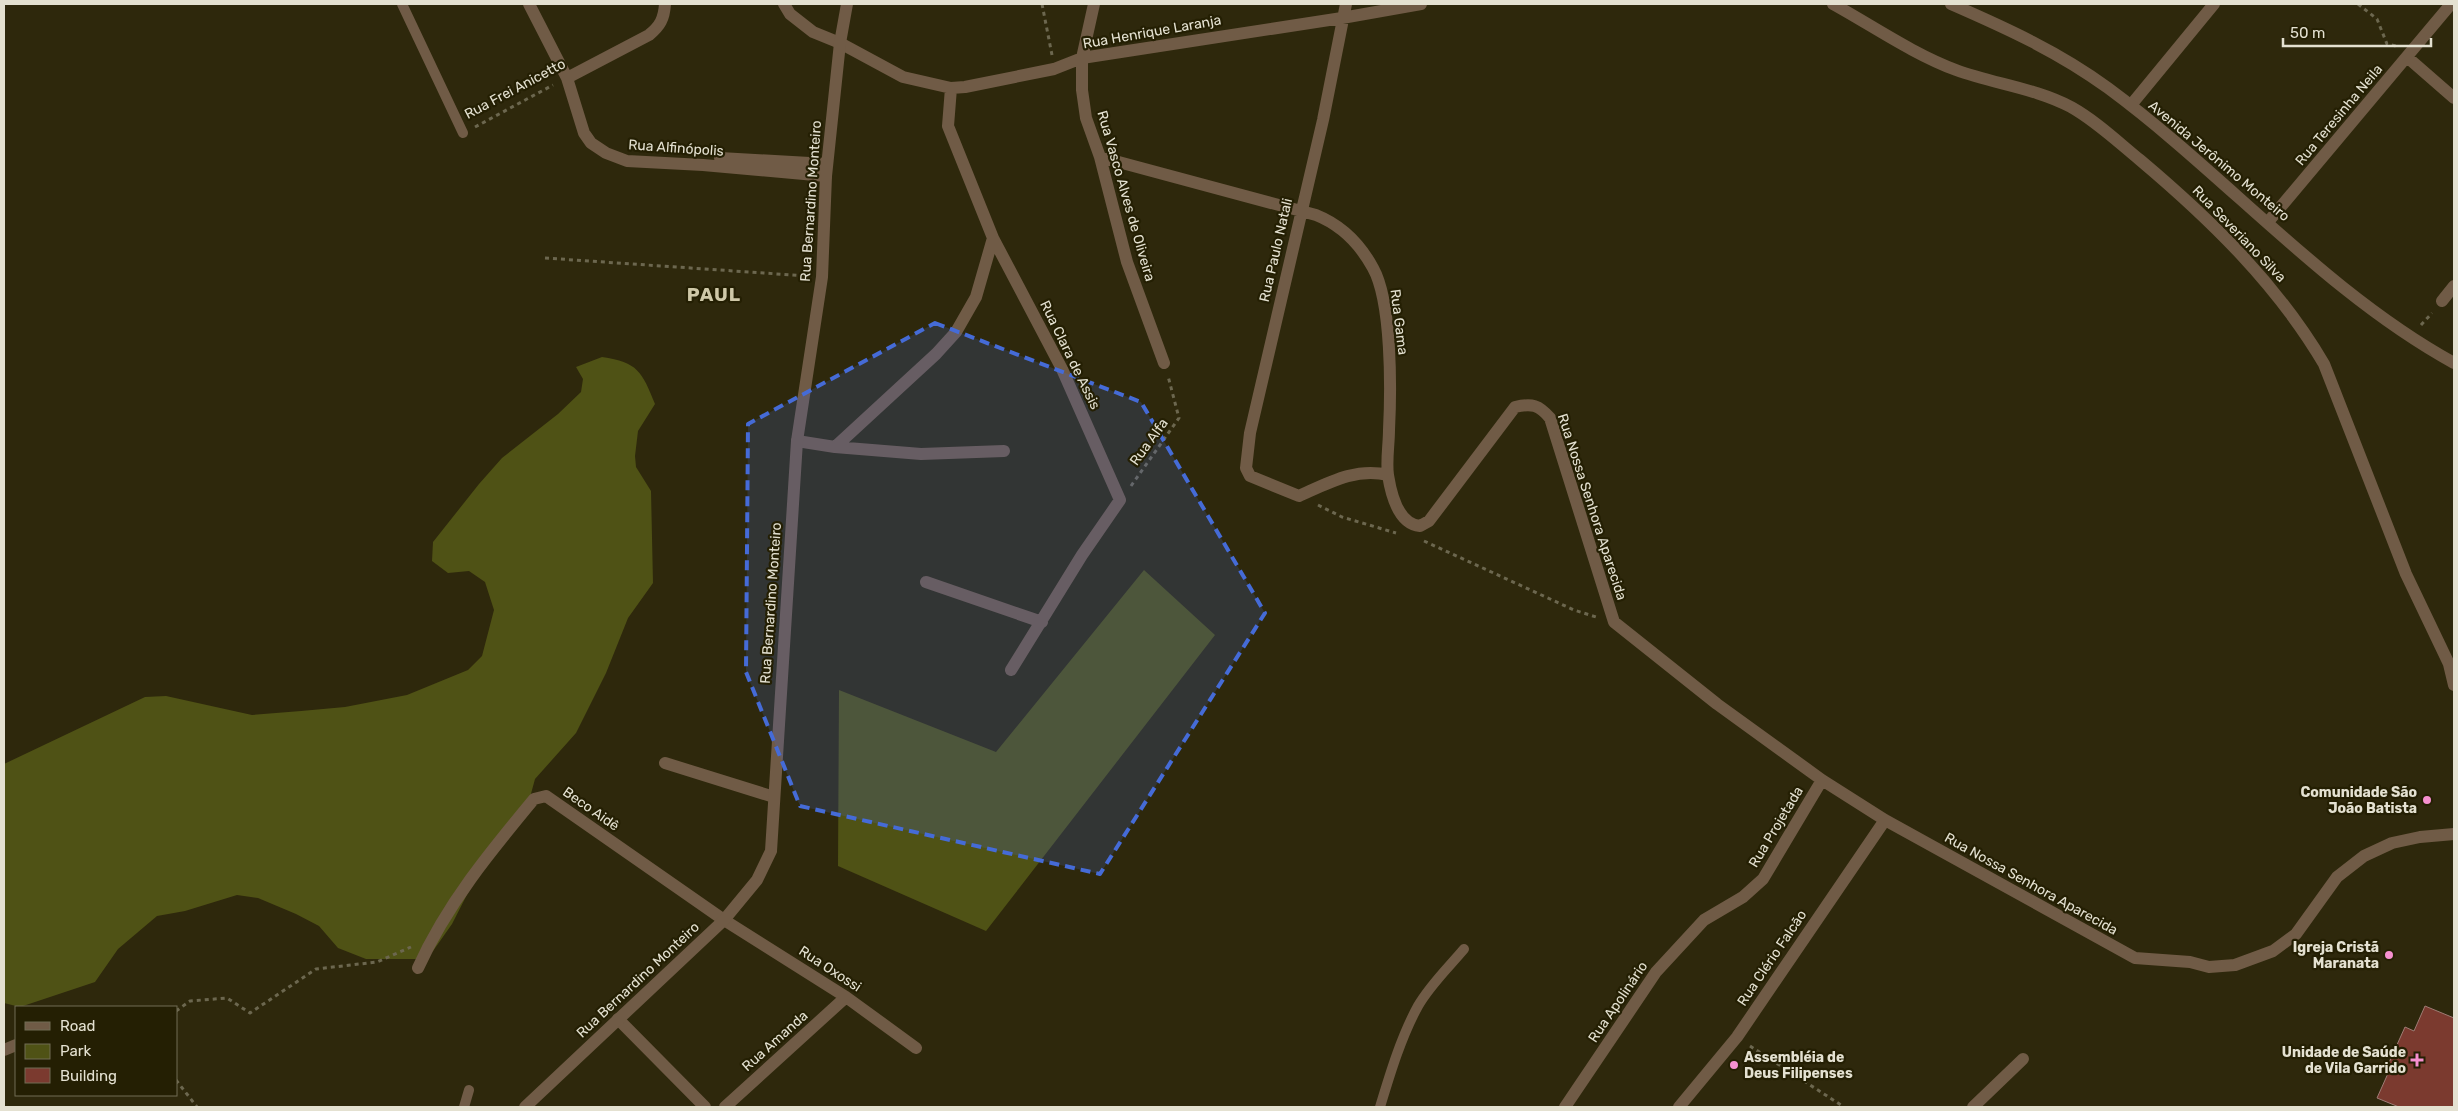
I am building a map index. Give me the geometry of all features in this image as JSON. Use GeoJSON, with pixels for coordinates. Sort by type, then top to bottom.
{"type":"FeatureCollection","features":[{"type":"Feature","properties":{"kind":"street","name":"Rua Alfinópolis"},"geometry":{"type":"LineString","coordinates":[[529,4],[567,78],[584,133],[591,143],[606,153],[627,161],[826,170]]}},
{"type":"Feature","properties":{"kind":"street","name":"Rua Frei Anicetto"},"geometry":{"type":"LineString","coordinates":[[567,78],[649,35],[659,27],[664,18],[665,4]]}},
{"type":"Feature","properties":{"kind":"street","name":"Rua Henrique Laranja"},"geometry":{"type":"LineString","coordinates":[[784,4],[790,14],[813,32],[840,43],[903,77],[951,88],[965,87],[1054,69],[1082,58],[1421,4]]}},
{"type":"Feature","properties":{"kind":"street","name":"Rua Bernardino Monteiro"},"geometry":{"type":"LineString","coordinates":[[525,1107],[724,920],[757,880],[771,851],[797,441],[822,277],[826,170],[840,43],[847,4]]}},
{"type":"Feature","properties":{"kind":"street","name":"Rua Vasco Alves de Oliveira"},"geometry":{"type":"LineString","coordinates":[[1094,4],[1082,58],[1082,90],[1086,118],[1100,157],[1127,262],[1164,363]]}},
{"type":"Feature","properties":{"kind":"street","name":"Rua Paulo Natali"},"geometry":{"type":"LineString","coordinates":[[1299,496],[1250,476],[1246,468],[1250,433],[1300,211],[1323,120],[1346,4]]}},
{"type":"Feature","properties":{"kind":"street","name":"Rua Severiano Silva"},"geometry":{"type":"LineString","coordinates":[[1833,4],[1939,63],[1971,75],[2031,91],[2072,108],[2105,131],[2179,193],[2239,252],[2274,293],[2312,344],[2324,364],[2406,574],[2453,671],[2454,684]]}},
{"type":"Feature","properties":{"kind":"street","name":"Avenida Jerônimo Monteiro"},"geometry":{"type":"LineString","coordinates":[[1951,4],[2044,47],[2078,67],[2131,105],[2366,306],[2403,333],[2454,363]]}},
{"type":"Feature","properties":{"kind":"street"},"geometry":{"type":"LineString","coordinates":[[2131,105],[2214,4]]}},
{"type":"Feature","properties":{"kind":"street","name":"Rua Teresinha Neila"},"geometry":{"type":"LineString","coordinates":[[2268,222],[2451,4]]}},
{"type":"Feature","properties":{"kind":"street"},"geometry":{"type":"LineString","coordinates":[[2407,57],[2454,98]]}},
{"type":"Feature","properties":{"kind":"street","name":"Rua Clara de Assis"},"geometry":{"type":"LineString","coordinates":[[951,88],[948,126],[993,238],[1062,369],[1120,500]]}},
{"type":"Feature","properties":{"kind":"street","name":"Rua Gama"},"geometry":{"type":"LineString","coordinates":[[1100,157],[1300,211],[1330,221],[1352,238],[1374,269],[1384,300],[1391,387],[1388,475]]}},
{"type":"Feature","properties":{"kind":"street","name":"Rua Alfinópolis"},"geometry":{"type":"LineString","coordinates":[[720,158],[826,170]]}},
{"type":"Feature","properties":{"kind":"street"},"geometry":{"type":"LineString","coordinates":[[835,447],[936,354],[956,332],[976,297],[993,238]]}},
{"type":"Feature","properties":{"kind":"street"},"geometry":{"type":"LineString","coordinates":[[2442,301],[2454,286]]}},
{"type":"Feature","properties":{"kind":"street","name":"Rua Nossa Senhora Aparecida"},"geometry":{"type":"LineString","coordinates":[[1388,475],[1400,513],[1406,522],[1420,526],[1429,521],[1515,407],[1528,404],[1541,407],[1550,418],[1614,622],[1717,704],[1822,780],[1885,820],[2135,958],[2190,962],[2208,967],[2235,965],[2273,951],[2296,934],[2337,877],[2364,856],[2392,843],[2420,836],[2454,834]]}},
{"type":"Feature","properties":{"kind":"street"},"geometry":{"type":"LineString","coordinates":[[797,441],[835,447],[921,454],[1004,451]]}},
{"type":"Feature","properties":{"kind":"street"},"geometry":{"type":"LineString","coordinates":[[1299,496],[1344,476],[1373,471],[1388,475]]}},
{"type":"Feature","properties":{"kind":"street"},"geometry":{"type":"LineString","coordinates":[[1011,670],[1082,555],[1120,500]]}},
{"type":"Feature","properties":{"kind":"street"},"geometry":{"type":"LineString","coordinates":[[926,582],[1042,622]]}},
{"type":"Feature","properties":{"kind":"street"},"geometry":{"type":"LineString","coordinates":[[665,762],[774,797]]}},
{"type":"Feature","properties":{"kind":"street","name":"Rua Projetada"},"geometry":{"type":"LineString","coordinates":[[1704,920],[1743,897],[1763,879],[1822,780]]}},
{"type":"Feature","properties":{"kind":"street","name":"Beco Aidê"},"geometry":{"type":"LineString","coordinates":[[418,968],[432,937],[476,870],[534,799],[541,796],[546,796],[724,920]]}},
{"type":"Feature","properties":{"kind":"street","name":"Rua Clério Falcão"},"geometry":{"type":"LineString","coordinates":[[1679,1107],[1737,1037],[1885,820]]}},
{"type":"Feature","properties":{"kind":"street","name":"Rua Oxossi"},"geometry":{"type":"LineString","coordinates":[[724,920],[846,997],[916,1048]]}},
{"type":"Feature","properties":{"kind":"street","name":"Rua Apolinário"},"geometry":{"type":"LineString","coordinates":[[1565,1107],[1656,972],[1704,920]]}},
{"type":"Feature","properties":{"kind":"street","name":"Rua Amanda"},"geometry":{"type":"LineString","coordinates":[[724,1107],[846,997]]}},
{"type":"Feature","properties":{"kind":"street"},"geometry":{"type":"LineString","coordinates":[[618,1019],[705,1107]]}},
{"type":"Feature","properties":{"kind":"street"},"geometry":{"type":"LineString","coordinates":[[1973,1107],[2023,1059]]}},
{"type":"Feature","properties":{"kind":"lane","name":"Rua Frei Anicetto"},"geometry":{"type":"LineString","coordinates":[[402,4],[463,133]]}},
{"type":"Feature","properties":{"kind":"lane"},"geometry":{"type":"LineString","coordinates":[[1380,1107],[1408,1026],[1419,1005],[1433,984],[1464,949]]}},
{"type":"Feature","properties":{"kind":"lane"},"geometry":{"type":"LineString","coordinates":[[464,1107],[469,1090]]}},
{"type":"Feature","properties":{"kind":"path"},"geometry":{"type":"LineString","coordinates":[[1042,4],[1054,69]]}},
{"type":"Feature","properties":{"kind":"path"},"geometry":{"type":"LineString","coordinates":[[2358,4],[2377,19],[2387,44],[2397,46]]}},
{"type":"Feature","properties":{"kind":"path","name":"Rua Frei Anicetto"},"geometry":{"type":"LineString","coordinates":[[463,133],[567,78]]}},
{"type":"Feature","properties":{"kind":"path"},"geometry":{"type":"LineString","coordinates":[[545,258],[822,277]]}},
{"type":"Feature","properties":{"kind":"path","name":"Rua Alfa"},"geometry":{"type":"LineString","coordinates":[[1120,500],[1179,418],[1164,363]]}},
{"type":"Feature","properties":{"kind":"path"},"geometry":{"type":"LineString","coordinates":[[1299,496],[1342,517],[1399,533]]}},
{"type":"Feature","properties":{"kind":"path","name":"Rua Nossa Senhora Aparecida"},"geometry":{"type":"LineString","coordinates":[[1418,539],[1574,610],[1614,622]]}},
{"type":"Feature","properties":{"kind":"path"},"geometry":{"type":"LineString","coordinates":[[178,1009],[190,1001],[227,998],[250,1012],[316,969],[377,962],[432,937]]}},
{"type":"Feature","properties":{"kind":"path"},"geometry":{"type":"LineString","coordinates":[[1737,1037],[1844,1107]]}},
{"type":"Feature","properties":{"kind":"path"},"geometry":{"type":"LineString","coordinates":[[178,1083],[197,1107]]}},
{"type":"Feature","properties":{"kind":"highlighted area"},"geometry":{"type":"Polygon","coordinates":[[[935,323],[1141,402],[1265,613],[1100,874],[800,806],[746,672],[748,424],[935,323]]]}},
{"type":"Feature","properties":{"kind":"green space"},"geometry":{"type":"Polygon","coordinates":[[[602,357],[624,362],[637,370],[642,376],[655,404],[638,431],[635,456],[636,467],[651,491],[653,583],[628,618],[606,673],[576,733],[535,779],[529,801],[477,875],[452,924],[433,951],[421,959],[366,959],[338,948],[319,926],[296,914],[258,898],[237,895],[185,911],[157,916],[118,949],[95,982],[23,1006],[4,1003],[4,764],[145,697],[166,696],[252,715],[301,711],[345,707],[407,695],[468,670],[482,656],[494,610],[485,582],[469,571],[448,573],[432,561],[433,542],[502,458],[558,414],[581,392],[583,379],[576,367],[602,357]]]}},
{"type":"Feature","properties":{"kind":"green space"},"geometry":{"type":"Polygon","coordinates":[[[1144,570],[1215,635],[986,931],[838,866],[839,690],[996,752],[1144,570]]]}},
{"type":"Feature","properties":{"kind":"building","name":"Unidade de Saúde de Vila Garrido"},"geometry":{"type":"Polygon","coordinates":[[[2425,1006],[2454,1018],[2454,1107],[2399,1107],[2377,1098],[2390,1069],[2387,1067],[2405,1027],[2414,1031],[2425,1006]]]}},
{"type":"Feature","properties":{"kind":"place","name":"Comunidade São João Batista"},"geometry":{"type":"Point","coordinates":[2427,800]}},
{"type":"Feature","properties":{"kind":"place","name":"Igreja Cristã Maranata"},"geometry":{"type":"Point","coordinates":[2389,955]}},
{"type":"Feature","properties":{"kind":"place","name":"Unidade de Saúde de Vila Garrido"},"geometry":{"type":"Point","coordinates":[2417,1060]}},
{"type":"Feature","properties":{"kind":"place","name":"Assembléia de Deus Filipenses"},"geometry":{"type":"Point","coordinates":[1734,1065]}},
{"type":"Feature","properties":{"kind":"district","name":"PAUL"},"geometry":{"type":"Point","coordinates":[714,294]}}]}
